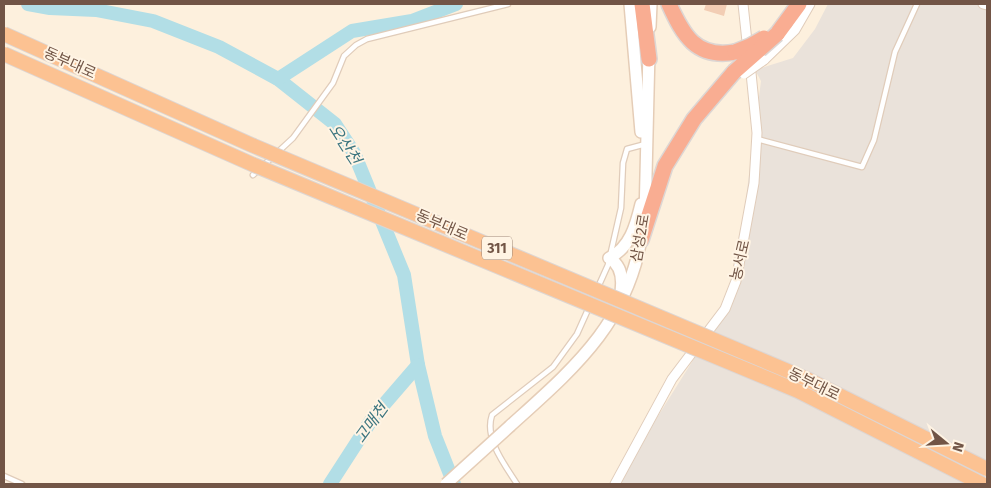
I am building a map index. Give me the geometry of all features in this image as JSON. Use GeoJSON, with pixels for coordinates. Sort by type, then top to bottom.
{"type":"FeatureCollection","features":[{"type":"Feature","properties":{"kind":"highway"},"geometry":{"type":"LineString","coordinates":[[642,4],[649,59]]}},
{"type":"Feature","properties":{"kind":"highway"},"geometry":{"type":"LineString","coordinates":[[669,4],[686,37],[703,48],[721,54],[735,52],[758,42],[776,31],[791,4]]}},
{"type":"Feature","properties":{"kind":"highway"},"geometry":{"type":"LineString","coordinates":[[641,240],[665,166],[694,119],[721,84],[739,73],[799,4]]}},
{"type":"Feature","properties":{"kind":"highway","name":"동부대로"},"geometry":{"type":"LineString","coordinates":[[4,34],[254,146],[807,379],[987,469]]}},
{"type":"Feature","properties":{"kind":"highway","name":"동부대로"},"geometry":{"type":"LineString","coordinates":[[4,54],[263,169],[798,391],[982,484]]}},
{"type":"Feature","properties":{"kind":"main road"},"geometry":{"type":"LineString","coordinates":[[619,304],[621,275],[618,267],[609,258],[623,249],[628,241],[646,187],[630,4]]}},
{"type":"Feature","properties":{"kind":"main road","name":"삼성2로"},"geometry":{"type":"LineString","coordinates":[[446,484],[582,359],[600,338],[631,281],[641,240],[646,187],[651,4]]}},
{"type":"Feature","properties":{"kind":"street","name":"농서로"},"geometry":{"type":"LineString","coordinates":[[615,484],[672,379],[725,309],[736,281],[754,183],[757,139],[754,86],[743,4]]}},
{"type":"Feature","properties":{"kind":"street"},"geometry":{"type":"LineString","coordinates":[[739,73],[764,60],[795,30],[810,4]]}},
{"type":"Feature","properties":{"kind":"street"},"geometry":{"type":"LineString","coordinates":[[983,4],[987,5]]}},
{"type":"Feature","properties":{"kind":"lane"},"geometry":{"type":"LineString","coordinates":[[254,175],[288,144],[328,88],[344,56],[356,45],[367,40],[508,4]]}},
{"type":"Feature","properties":{"kind":"lane"},"geometry":{"type":"LineString","coordinates":[[757,139],[862,167],[874,140],[895,52],[917,4]]}},
{"type":"Feature","properties":{"kind":"lane"},"geometry":{"type":"LineString","coordinates":[[517,484],[503,463],[490,431],[492,415],[553,367],[577,334],[609,258],[620,208],[623,163],[627,149],[642,145]]}},
{"type":"Feature","properties":{"kind":"lane"},"geometry":{"type":"LineString","coordinates":[[4,476],[22,484]]}},
{"type":"Feature","properties":{"kind":"shaded area"},"geometry":{"type":"Polygon","coordinates":[[[828,4],[987,4],[987,484],[619,484],[631,459],[722,314],[738,261],[761,81],[755,70],[793,58],[815,29],[828,4]]]}},
{"type":"Feature","properties":{"kind":"building"},"geometry":{"type":"Polygon","coordinates":[[[706,4],[727,4],[724,16],[704,10],[706,4]]]}},
{"type":"Feature","properties":{"kind":"waterway","name":"오산천"},"geometry":{"type":"LineString","coordinates":[[28,4],[50,8],[96,10],[153,21],[219,47],[278,79],[335,124],[354,153],[404,275],[418,365],[435,436],[454,484]]}},
{"type":"Feature","properties":{"kind":"waterway"},"geometry":{"type":"LineString","coordinates":[[278,79],[352,31],[412,21],[456,4]]}},
{"type":"Feature","properties":{"kind":"waterway","name":"고매천"},"geometry":{"type":"LineString","coordinates":[[330,484],[374,416],[418,365]]}}]}
